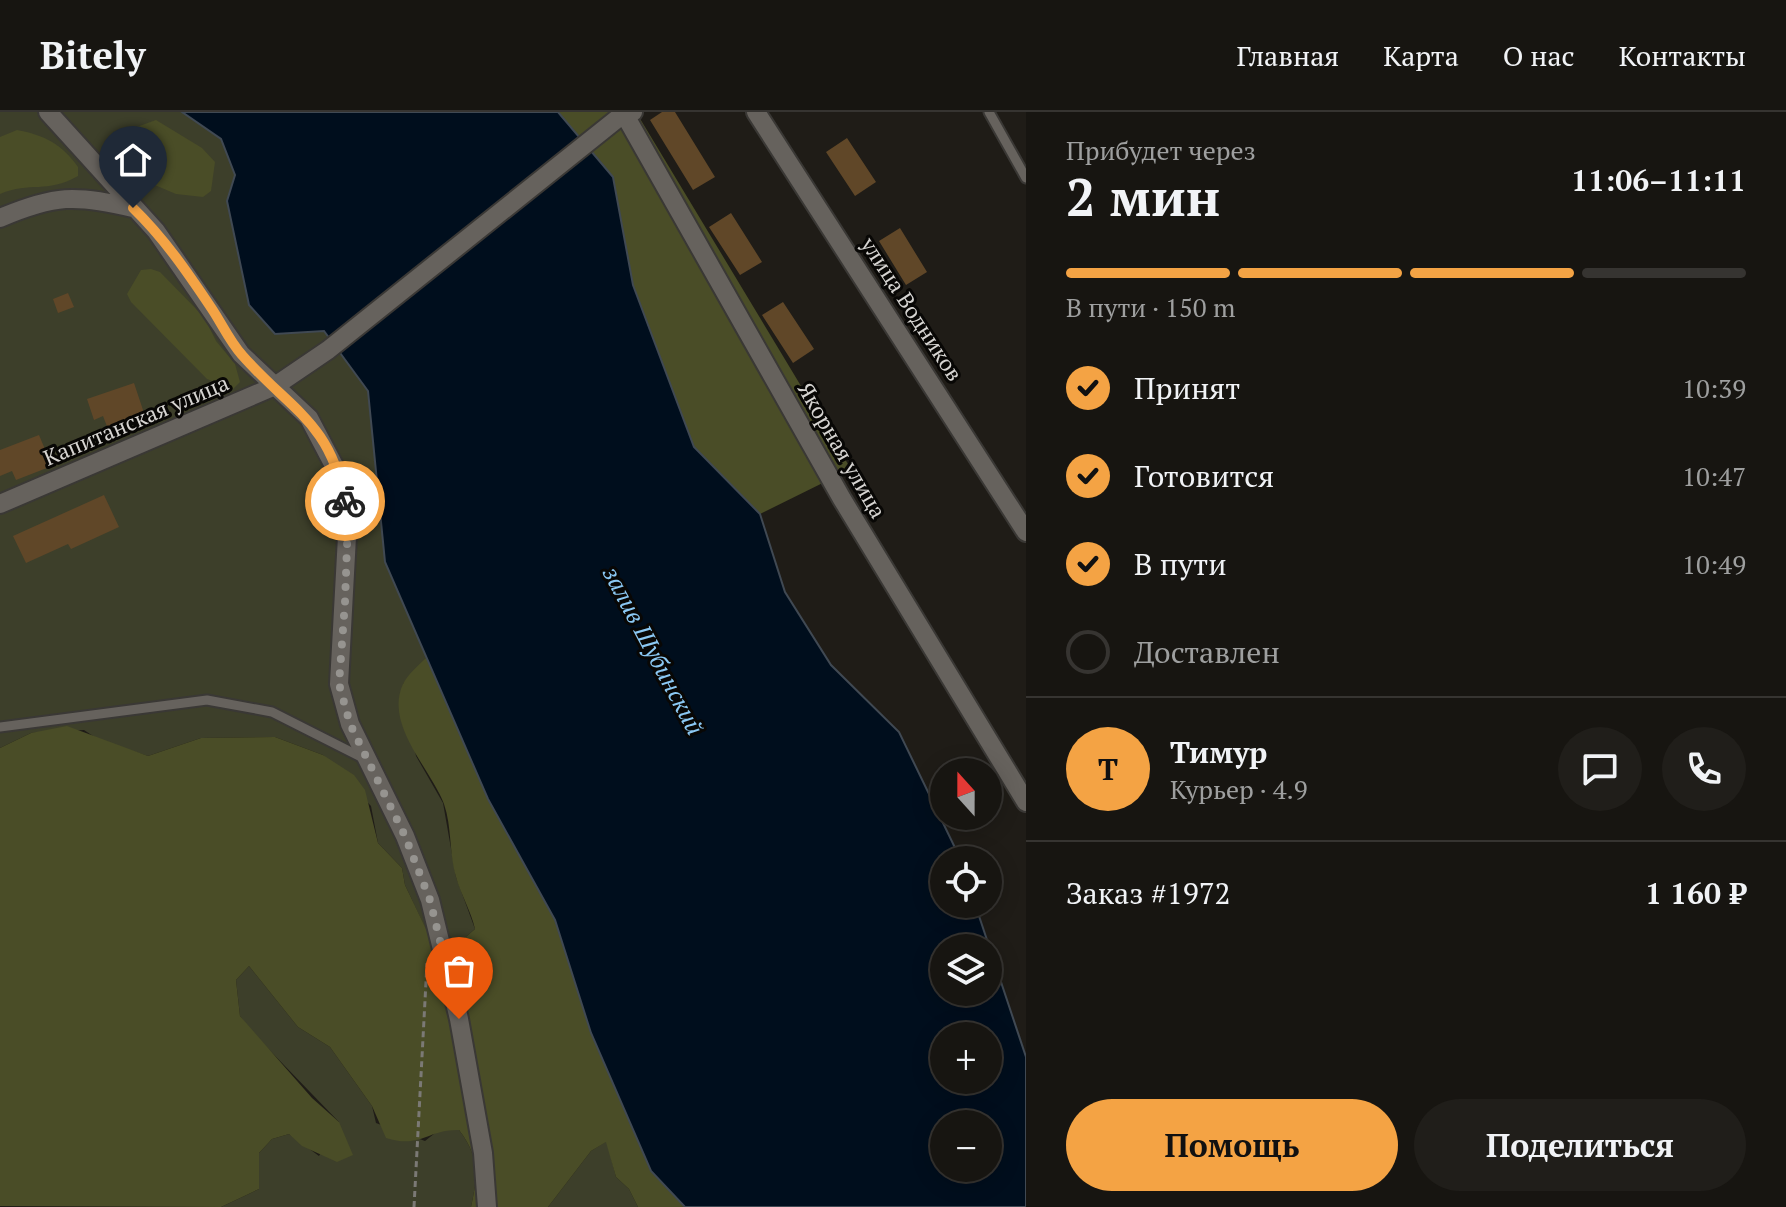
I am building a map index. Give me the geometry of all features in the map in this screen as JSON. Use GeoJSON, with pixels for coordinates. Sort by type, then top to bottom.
{"type":"FeatureCollection","features":[{"type":"Feature","properties":{"kind":"street","name":"улица Водников"},"geometry":{"type":"LineString","coordinates":[[756,112],[1026,532]]}},
{"type":"Feature","properties":{"kind":"street"},"geometry":{"type":"LineString","coordinates":[[47,113],[156,231],[241,354],[309,418],[340,477],[348,518],[339,684],[350,724],[405,836],[430,900],[459,1019],[483,1153],[487,1207]]}},
{"type":"Feature","properties":{"kind":"street","name":"Капитанская улица"},"geometry":{"type":"LineString","coordinates":[[0,504],[275,386],[328,350],[598,138],[622,115]]}},
{"type":"Feature","properties":{"kind":"street","name":"Якорная улица"},"geometry":{"type":"LineString","coordinates":[[622,115],[842,499],[1026,802]]}},
{"type":"Feature","properties":{"kind":"street"},"geometry":{"type":"LineString","coordinates":[[0,218],[47,199],[69,198],[133,208]]}},
{"type":"Feature","properties":{"kind":"lane"},"geometry":{"type":"LineString","coordinates":[[989,112],[1026,178]]}},
{"type":"Feature","properties":{"kind":"lane"},"geometry":{"type":"LineString","coordinates":[[0,727],[207,700],[272,712],[366,760]]}},
{"type":"Feature","properties":{"kind":"path"},"geometry":{"type":"LineString","coordinates":[[414,1207],[427,962]]}},
{"type":"Feature","properties":{"kind":"green space"},"geometry":{"type":"Polygon","coordinates":[[[0,112],[182,112],[221,139],[235,175],[227,202],[275,334],[324,331],[368,391],[385,562],[428,656],[403,684],[416,756],[443,803],[456,877],[475,929],[461,941],[444,941],[427,932],[405,885],[402,868],[378,843],[371,806],[323,755],[275,737],[201,738],[148,756],[99,740],[84,730],[31,733],[0,748],[0,112]]]}},
{"type":"Feature","properties":{"kind":"green space"},"geometry":{"type":"Polygon","coordinates":[[[558,112],[636,112],[851,469],[760,514],[694,447],[633,285],[613,177],[558,112]]]}},
{"type":"Feature","properties":{"kind":"green space"},"geometry":{"type":"Polygon","coordinates":[[[156,120],[202,148],[215,162],[211,191],[203,197],[176,194],[143,180],[120,141],[123,132],[156,120]]]}},
{"type":"Feature","properties":{"kind":"green space"},"geometry":{"type":"Polygon","coordinates":[[[17,130],[44,138],[59,147],[78,167],[78,176],[57,185],[21,188],[0,194],[0,137],[17,130]]]}},
{"type":"Feature","properties":{"kind":"green space"},"geometry":{"type":"Polygon","coordinates":[[[141,270],[160,272],[204,317],[216,341],[235,364],[240,382],[233,389],[207,379],[131,302],[127,294],[141,270]]]}},
{"type":"Feature","properties":{"kind":"green space"},"geometry":{"type":"Polygon","coordinates":[[[428,656],[488,799],[555,920],[591,1033],[651,1171],[685,1207],[638,1207],[629,1189],[616,1177],[606,1142],[591,1151],[548,1207],[471,1207],[475,1167],[470,1149],[459,1130],[408,1141],[386,1138],[372,1106],[330,1047],[298,1027],[249,966],[236,980],[240,1016],[312,1098],[339,1122],[353,1155],[337,1162],[302,1146],[289,1134],[272,1139],[259,1153],[259,1189],[221,1207],[0,1206],[0,748],[31,733],[67,726],[148,756],[201,738],[275,737],[323,755],[354,775],[365,790],[378,843],[402,868],[405,885],[427,931],[444,941],[461,941],[475,929],[456,877],[447,813],[438,790],[404,731],[400,715],[399,699],[403,684],[428,656]]]}},
{"type":"Feature","properties":{"kind":"green space"},"geometry":{"type":"Polygon","coordinates":[[[249,966],[298,1027],[330,1047],[372,1106],[376,1123],[425,1141],[440,1129],[459,1130],[470,1149],[475,1167],[471,1207],[221,1207],[259,1189],[259,1153],[272,1139],[289,1134],[319,1156],[339,1122],[240,1016],[236,980],[249,966]]]}},
{"type":"Feature","properties":{"kind":"green space"},"geometry":{"type":"Polygon","coordinates":[[[607,1141],[616,1177],[629,1189],[638,1207],[548,1207],[591,1151],[607,1141]]]}},
{"type":"Feature","properties":{"kind":"water","name":"залив Шубинский"},"geometry":{"type":"Polygon","coordinates":[[[182,112],[558,112],[613,177],[633,285],[694,447],[760,514],[785,592],[831,665],[899,732],[930,796],[930,830],[946,830],[954,846],[930,846],[930,918],[980,918],[985,934],[930,934],[930,1006],[1002,1006],[1002,985],[1026,1057],[1026,1207],[685,1207],[651,1171],[591,1033],[555,920],[488,799],[385,562],[368,391],[324,331],[275,334],[249,305],[227,201],[235,175],[221,139],[182,112]]]}},
{"type":"Feature","properties":{"kind":"building"},"geometry":{"type":"Polygon","coordinates":[[[662,112],[675,112],[715,177],[693,190],[650,120],[662,112]]]}},
{"type":"Feature","properties":{"kind":"building"},"geometry":{"type":"Polygon","coordinates":[[[847,138],[876,182],[855,196],[826,152],[847,138]]]}},
{"type":"Feature","properties":{"kind":"building"},"geometry":{"type":"Polygon","coordinates":[[[731,213],[762,262],[740,275],[709,227],[731,213]]]}},
{"type":"Feature","properties":{"kind":"building"},"geometry":{"type":"Polygon","coordinates":[[[900,228],[927,272],[906,285],[879,241],[900,228]]]}},
{"type":"Feature","properties":{"kind":"building"},"geometry":{"type":"Polygon","coordinates":[[[68,293],[74,307],[58,313],[53,299],[68,293]]]}},
{"type":"Feature","properties":{"kind":"building"},"geometry":{"type":"Polygon","coordinates":[[[783,302],[814,349],[793,363],[762,315],[783,302]]]}},
{"type":"Feature","properties":{"kind":"building"},"geometry":{"type":"Polygon","coordinates":[[[134,383],[145,416],[108,429],[103,416],[94,420],[87,399],[134,383]]]}},
{"type":"Feature","properties":{"kind":"building"},"geometry":{"type":"Polygon","coordinates":[[[39,435],[52,466],[16,480],[12,471],[0,476],[0,450],[39,435]]]}},
{"type":"Feature","properties":{"kind":"building"},"geometry":{"type":"Polygon","coordinates":[[[104,495],[119,527],[71,549],[68,544],[26,563],[13,536],[104,495]]]}},
{"type":"Feature","properties":{"kind":"way so far"},"geometry":{"type":"LineString","coordinates":[[345,501],[348,518],[339,684],[350,724],[405,836],[430,900],[459,1019]]}},
{"type":"Feature","properties":{"kind":"route"},"geometry":{"type":"LineString","coordinates":[[133,208],[156,231],[194,282],[241,354],[309,418],[340,477],[345,501]]}}]}
